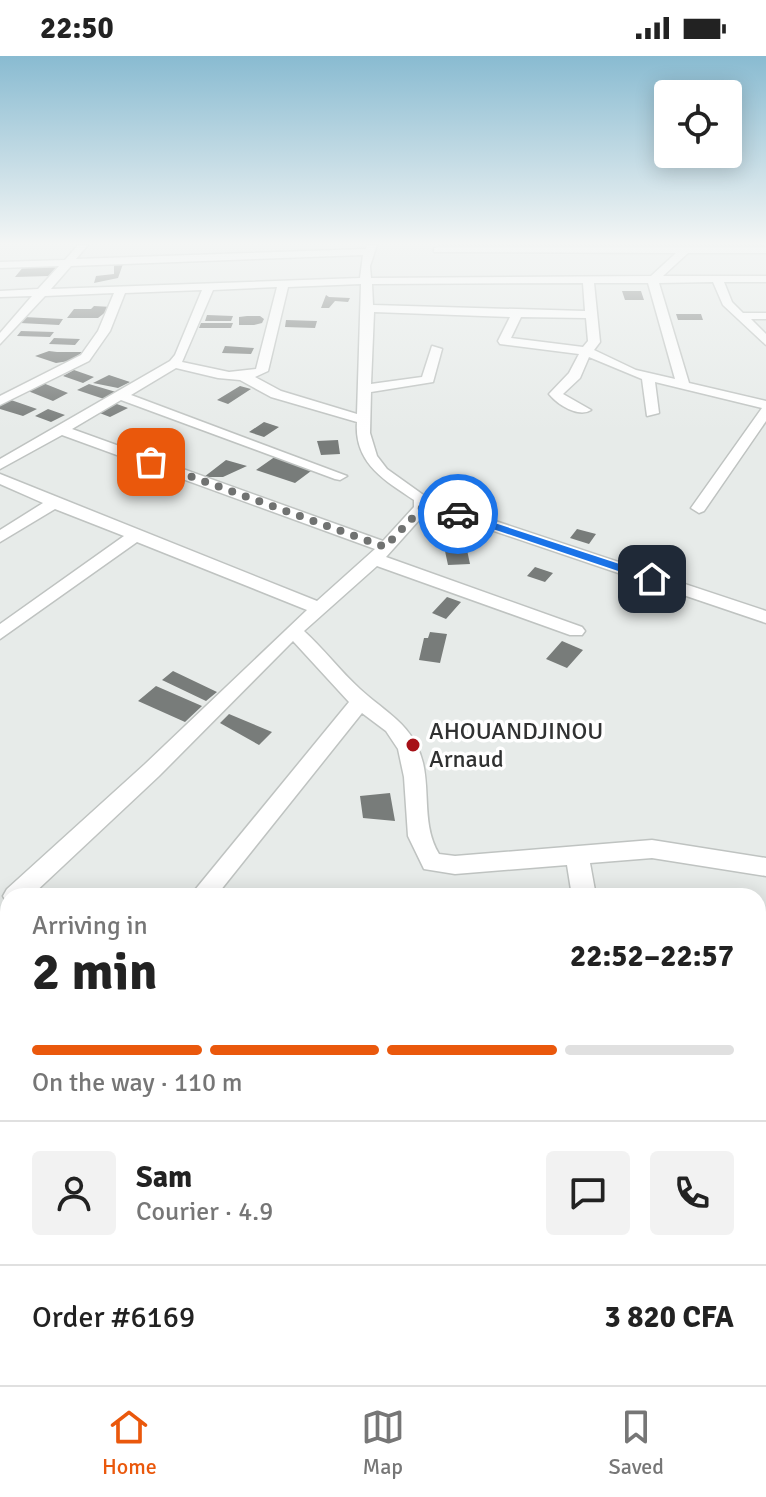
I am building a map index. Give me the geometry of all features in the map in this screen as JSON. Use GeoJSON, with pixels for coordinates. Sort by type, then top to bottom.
{"type":"FeatureCollection","features":[{"type":"Feature","properties":{"kind":"street"},"geometry":{"type":"LineString","coordinates":[[0,340],[29,307]]}},
{"type":"Feature","properties":{"kind":"street"},"geometry":{"type":"LineString","coordinates":[[0,401],[85,358],[104,331],[114,307]]}},
{"type":"Feature","properties":{"kind":"street"},"geometry":{"type":"LineString","coordinates":[[0,465],[174,364],[181,356],[201,307]]}},
{"type":"Feature","properties":{"kind":"street"},"geometry":{"type":"LineString","coordinates":[[244,377],[262,371],[277,307]]}},
{"type":"Feature","properties":{"kind":"street"},"geometry":{"type":"LineString","coordinates":[[584,410],[556,394],[575,375],[586,351],[594,342],[591,307]]}},
{"type":"Feature","properties":{"kind":"street"},"geometry":{"type":"LineString","coordinates":[[661,307],[683,385]]}},
{"type":"Feature","properties":{"kind":"street"},"geometry":{"type":"LineString","coordinates":[[731,307],[766,341]]}},
{"type":"Feature","properties":{"kind":"street"},"geometry":{"type":"LineString","coordinates":[[592,315],[368,308],[363,420],[366,454],[373,466],[423,502],[766,617]]}},
{"type":"Feature","properties":{"kind":"street"},"geometry":{"type":"LineString","coordinates":[[517,314],[504,341],[586,351],[648,377],[766,405]]}},
{"type":"Feature","properties":{"kind":"street"},"geometry":{"type":"LineString","coordinates":[[739,316],[766,316]]}},
{"type":"Feature","properties":{"kind":"street"},"geometry":{"type":"LineString","coordinates":[[366,389],[428,379],[436,349]]}},
{"type":"Feature","properties":{"kind":"street"},"geometry":{"type":"LineString","coordinates":[[174,364],[244,377],[276,394],[363,420]]}},
{"type":"Feature","properties":{"kind":"street"},"geometry":{"type":"LineString","coordinates":[[648,377],[652,413]]}},
{"type":"Feature","properties":{"kind":"street"},"geometry":{"type":"LineString","coordinates":[[122,396],[340,476]]}},
{"type":"Feature","properties":{"kind":"street"},"geometry":{"type":"LineString","coordinates":[[699,508],[766,411]]}},
{"type":"Feature","properties":{"kind":"street"},"geometry":{"type":"LineString","coordinates":[[63,430],[576,631]]}},
{"type":"Feature","properties":{"kind":"street"},"geometry":{"type":"LineString","coordinates":[[0,478],[54,503],[321,609]]}},
{"type":"Feature","properties":{"kind":"street"},"geometry":{"type":"LineString","coordinates":[[24,888],[162,760],[293,631],[380,553],[422,508],[423,502]]}},
{"type":"Feature","properties":{"kind":"street"},"geometry":{"type":"LineString","coordinates":[[0,537],[54,503]]}},
{"type":"Feature","properties":{"kind":"street"},"geometry":{"type":"LineString","coordinates":[[0,633],[136,535]]}},
{"type":"Feature","properties":{"kind":"street"},"geometry":{"type":"LineString","coordinates":[[293,631],[361,701],[392,721],[409,752],[421,849],[432,862],[455,865],[652,849],[766,867]]}},
{"type":"Feature","properties":{"kind":"street"},"geometry":{"type":"LineString","coordinates":[[209,888],[361,701]]}},
{"type":"Feature","properties":{"kind":"street"},"geometry":{"type":"LineString","coordinates":[[577,854],[583,888]]}},
{"type":"Feature","properties":{"kind":"building"},"geometry":{"type":"Polygon","coordinates":[[[112,307],[98,318],[67,318],[74,309],[112,307]]]}},
{"type":"Feature","properties":{"kind":"building"},"geometry":{"type":"Polygon","coordinates":[[[676,314],[701,314],[703,320],[678,320],[676,314]]]}},
{"type":"Feature","properties":{"kind":"building"},"geometry":{"type":"Polygon","coordinates":[[[207,315],[233,316],[231,321],[205,321],[207,315]]]}},
{"type":"Feature","properties":{"kind":"building"},"geometry":{"type":"Polygon","coordinates":[[[24,317],[63,319],[59,325],[20,323],[24,317]]]}},
{"type":"Feature","properties":{"kind":"building"},"geometry":{"type":"Polygon","coordinates":[[[239,317],[264,319],[262,323],[254,325],[239,325],[239,317]]]}},
{"type":"Feature","properties":{"kind":"building"},"geometry":{"type":"Polygon","coordinates":[[[286,320],[317,321],[315,328],[285,327],[286,320]]]}},
{"type":"Feature","properties":{"kind":"building"},"geometry":{"type":"Polygon","coordinates":[[[201,323],[233,323],[231,328],[199,328],[201,323]]]}},
{"type":"Feature","properties":{"kind":"building"},"geometry":{"type":"Polygon","coordinates":[[[21,331],[54,332],[50,337],[17,336],[21,331]]]}},
{"type":"Feature","properties":{"kind":"building"},"geometry":{"type":"Polygon","coordinates":[[[54,338],[80,339],[75,345],[49,344],[54,338]]]}},
{"type":"Feature","properties":{"kind":"building"},"geometry":{"type":"Polygon","coordinates":[[[225,346],[254,348],[251,354],[222,353],[225,346]]]}},
{"type":"Feature","properties":{"kind":"building"},"geometry":{"type":"Polygon","coordinates":[[[49,351],[83,352],[69,361],[56,363],[35,356],[49,351]]]}},
{"type":"Feature","properties":{"kind":"building"},"geometry":{"type":"Polygon","coordinates":[[[74,370],[94,377],[83,383],[63,376],[74,370]]]}},
{"type":"Feature","properties":{"kind":"building"},"geometry":{"type":"Polygon","coordinates":[[[109,375],[130,382],[118,388],[93,383],[109,375]]]}},
{"type":"Feature","properties":{"kind":"building"},"geometry":{"type":"Polygon","coordinates":[[[43,383],[68,393],[53,401],[28,391],[43,383]]]}},
{"type":"Feature","properties":{"kind":"building"},"geometry":{"type":"Polygon","coordinates":[[[89,384],[116,392],[104,399],[77,390],[89,384]]]}},
{"type":"Feature","properties":{"kind":"building"},"geometry":{"type":"Polygon","coordinates":[[[240,386],[251,389],[228,404],[217,400],[240,386]]]}},
{"type":"Feature","properties":{"kind":"building"},"geometry":{"type":"Polygon","coordinates":[[[11,400],[37,409],[23,416],[0,409],[11,400]]]}},
{"type":"Feature","properties":{"kind":"building"},"geometry":{"type":"Polygon","coordinates":[[[114,403],[128,408],[110,417],[97,412],[114,403]]]}},
{"type":"Feature","properties":{"kind":"building"},"geometry":{"type":"Polygon","coordinates":[[[48,409],[65,415],[51,422],[35,416],[48,409]]]}},
{"type":"Feature","properties":{"kind":"building"},"geometry":{"type":"Polygon","coordinates":[[[264,422],[279,427],[264,437],[249,432],[264,422]]]}},
{"type":"Feature","properties":{"kind":"building"},"geometry":{"type":"Polygon","coordinates":[[[338,440],[340,454],[321,455],[317,441],[338,440]]]}},
{"type":"Feature","properties":{"kind":"building"},"geometry":{"type":"Polygon","coordinates":[[[276,456],[315,468],[295,483],[256,470],[276,456]]]}},
{"type":"Feature","properties":{"kind":"building"},"geometry":{"type":"Polygon","coordinates":[[[226,460],[247,466],[223,477],[204,477],[226,460]]]}},
{"type":"Feature","properties":{"kind":"building"},"geometry":{"type":"Polygon","coordinates":[[[577,529],[596,534],[589,544],[570,538],[577,529]]]}},
{"type":"Feature","properties":{"kind":"building"},"geometry":{"type":"Polygon","coordinates":[[[467,550],[470,564],[448,565],[445,551],[467,550]]]}},
{"type":"Feature","properties":{"kind":"building"},"geometry":{"type":"Polygon","coordinates":[[[535,567],[553,573],[545,582],[527,576],[535,567]]]}},
{"type":"Feature","properties":{"kind":"building"},"geometry":{"type":"Polygon","coordinates":[[[447,597],[461,602],[446,619],[432,613],[447,597]]]}},
{"type":"Feature","properties":{"kind":"building"},"geometry":{"type":"Polygon","coordinates":[[[430,632],[447,634],[440,663],[419,660],[424,638],[428,638],[430,632]]]}},
{"type":"Feature","properties":{"kind":"building"},"geometry":{"type":"Polygon","coordinates":[[[562,641],[583,650],[567,668],[546,659],[562,641]]]}},
{"type":"Feature","properties":{"kind":"building"},"geometry":{"type":"Polygon","coordinates":[[[173,671],[217,692],[206,701],[162,680],[173,671]]]}},
{"type":"Feature","properties":{"kind":"building"},"geometry":{"type":"Polygon","coordinates":[[[156,686],[202,706],[185,722],[138,701],[156,686]]]}},
{"type":"Feature","properties":{"kind":"building"},"geometry":{"type":"Polygon","coordinates":[[[229,714],[272,732],[259,745],[220,723],[229,714]]]}},
{"type":"Feature","properties":{"kind":"building"},"geometry":{"type":"Polygon","coordinates":[[[390,793],[395,821],[363,818],[360,796],[390,793]]]}},
{"type":"Feature","properties":{"kind":"way so far"},"geometry":{"type":"LineString","coordinates":[[151,462],[385,547],[422,508],[423,502],[458,514]]}},
{"type":"Feature","properties":{"kind":"place","name":"AHOUANDJINOU Arnaud"},"geometry":{"type":"Point","coordinates":[413,745]}},
{"type":"Feature","properties":{"kind":"route"},"geometry":{"type":"LineString","coordinates":[[458,514],[652,579]]}}]}
